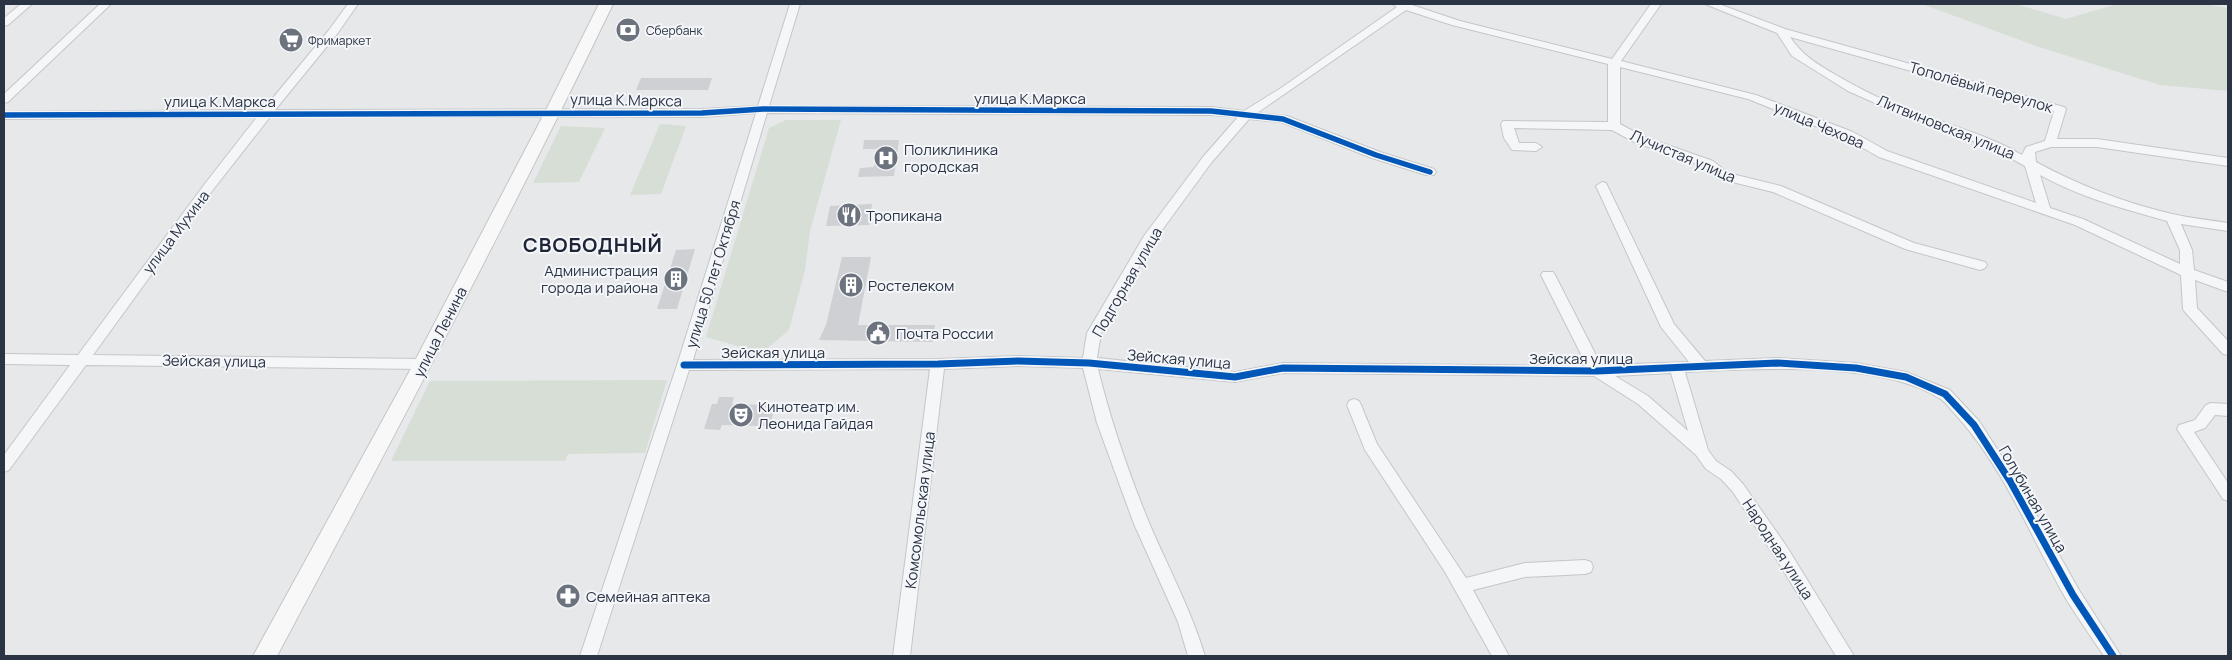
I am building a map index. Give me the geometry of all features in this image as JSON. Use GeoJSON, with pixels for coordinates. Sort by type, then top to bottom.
{"type":"FeatureCollection","features":[{"type":"Feature","properties":{"kind":"main road","name":"улица Ленина"},"geometry":{"type":"LineString","coordinates":[[265,656],[423,364],[553,112],[606,4]]}},
{"type":"Feature","properties":{"kind":"street"},"geometry":{"type":"LineString","coordinates":[[4,23],[27,4]]}},
{"type":"Feature","properties":{"kind":"street"},"geometry":{"type":"LineString","coordinates":[[4,100],[106,4]]}},
{"type":"Feature","properties":{"kind":"street","name":"улица Мухина"},"geometry":{"type":"LineString","coordinates":[[4,466],[208,188],[333,32],[353,4]]}},
{"type":"Feature","properties":{"kind":"street","name":"улица 50 лет Октября"},"geometry":{"type":"LineString","coordinates":[[588,656],[684,365],[795,4]]}},
{"type":"Feature","properties":{"kind":"street"},"geometry":{"type":"LineString","coordinates":[[1614,126],[1614,63],[1656,4]]}},
{"type":"Feature","properties":{"kind":"street"},"geometry":{"type":"LineString","coordinates":[[1710,4],[1781,31]]}},
{"type":"Feature","properties":{"kind":"street","name":"улица Чехова"},"geometry":{"type":"LineString","coordinates":[[1403,5],[1456,23],[1752,97],[1849,134],[1882,154],[2095,230],[2189,274],[2228,287]]}},
{"type":"Feature","properties":{"kind":"street","name":"Подгорная улица"},"geometry":{"type":"LineString","coordinates":[[1196,656],[1186,622],[1142,524],[1104,423],[1089,363],[1094,333],[1149,239],[1207,160],[1247,114],[1285,90],[1403,5]]}},
{"type":"Feature","properties":{"kind":"street","name":"Тополёвый переулок"},"geometry":{"type":"LineString","coordinates":[[1781,31],[2060,109],[2050,143]]}},
{"type":"Feature","properties":{"kind":"street","name":"Литвиновская улица"},"geometry":{"type":"LineString","coordinates":[[1781,31],[1796,54],[1811,65],[1852,89],[1906,113],[1998,146],[2066,182],[2119,203],[2172,218],[2228,227]]}},
{"type":"Feature","properties":{"kind":"street","name":"улица К.Маркса"},"geometry":{"type":"LineString","coordinates":[[4,115],[702,113],[763,109],[1202,111],[1283,119],[1376,155],[1430,172]]}},
{"type":"Feature","properties":{"kind":"street","name":"Лучистая улица"},"geometry":{"type":"LineString","coordinates":[[1536,147],[1516,147],[1510,138],[1507,124],[1614,126],[1638,139],[1709,164],[1724,176],[1777,189],[1910,246],[1980,265]]}},
{"type":"Feature","properties":{"kind":"street"},"geometry":{"type":"LineString","coordinates":[[2045,211],[2028,156],[2030,150],[2050,143],[2097,143],[2228,162]]}},
{"type":"Feature","properties":{"kind":"street"},"geometry":{"type":"LineString","coordinates":[[1602,186],[1668,327],[1700,365]]}},
{"type":"Feature","properties":{"kind":"street"},"geometry":{"type":"LineString","coordinates":[[2172,218],[2186,250],[2190,310],[2228,350]]}},
{"type":"Feature","properties":{"kind":"street"},"geometry":{"type":"LineString","coordinates":[[1548,275],[1597,371]]}},
{"type":"Feature","properties":{"kind":"street","name":"Зейская улица"},"geometry":{"type":"LineString","coordinates":[[4,359],[423,364]]}},
{"type":"Feature","properties":{"kind":"street","name":"Зейская улица"},"geometry":{"type":"LineString","coordinates":[[684,365],[938,364],[1018,360],[1089,363],[1235,377],[1283,368],[1597,371],[1677,369],[1700,365]]}},
{"type":"Feature","properties":{"kind":"street","name":"Голубиная улица"},"geometry":{"type":"LineString","coordinates":[[1700,365],[1777,363],[1856,368],[1906,377],[1945,394],[1974,425],[2010,481],[2073,595],[2113,656]]}},
{"type":"Feature","properties":{"kind":"street","name":"Комсомольская улица"},"geometry":{"type":"LineString","coordinates":[[902,656],[938,364]]}},
{"type":"Feature","properties":{"kind":"street","name":"Народная улица"},"geometry":{"type":"LineString","coordinates":[[1677,369],[1701,451]]}},
{"type":"Feature","properties":{"kind":"street","name":"Народная улица"},"geometry":{"type":"LineString","coordinates":[[1597,371],[1642,400],[1701,451],[1711,464],[1726,474],[1738,488],[1781,552],[1845,656]]}},
{"type":"Feature","properties":{"kind":"street"},"geometry":{"type":"LineString","coordinates":[[1354,405],[1370,446],[1462,586],[1501,656]]}},
{"type":"Feature","properties":{"kind":"street"},"geometry":{"type":"LineString","coordinates":[[2228,410],[2211,409],[2200,424],[2184,429],[2228,495]]}},
{"type":"Feature","properties":{"kind":"street"},"geometry":{"type":"LineString","coordinates":[[1462,586],[1526,570],[1585,567]]}},
{"type":"Feature","properties":{"kind":"shaded area"},"geometry":{"type":"Polygon","coordinates":[[[1922,4],[2016,4],[2066,19],[2117,4],[2204,4],[2228,8],[2228,91],[2160,85],[2039,47],[1922,4]]]}},
{"type":"Feature","properties":{"kind":"shaded area"},"geometry":{"type":"Polygon","coordinates":[[[786,120],[841,120],[810,231],[805,270],[789,330],[762,353],[706,337],[769,128],[786,120]]]}},
{"type":"Feature","properties":{"kind":"shaded area"},"geometry":{"type":"Polygon","coordinates":[[[660,124],[686,126],[661,194],[630,195],[660,124]]]}},
{"type":"Feature","properties":{"kind":"shaded area"},"geometry":{"type":"Polygon","coordinates":[[[561,126],[605,128],[579,182],[533,183],[561,126]]]}},
{"type":"Feature","properties":{"kind":"shaded area"},"geometry":{"type":"Polygon","coordinates":[[[667,380],[645,453],[568,454],[565,461],[391,461],[430,381],[667,380]]]}},
{"type":"Feature","properties":{"kind":"building"},"geometry":{"type":"Polygon","coordinates":[[[641,78],[712,78],[708,90],[636,90],[641,78]]]}},
{"type":"Feature","properties":{"kind":"building","name":"Поликлиника городская"},"geometry":{"type":"Polygon","coordinates":[[[864,140],[899,140],[894,176],[858,177],[860,168],[874,167],[877,149],[863,149],[864,140]]]}},
{"type":"Feature","properties":{"kind":"building","name":"Тропикана"},"geometry":{"type":"Polygon","coordinates":[[[872,204],[869,225],[826,226],[830,206],[872,204]]]}},
{"type":"Feature","properties":{"kind":"building","name":"Администрация города и района"},"geometry":{"type":"Polygon","coordinates":[[[695,249],[677,309],[657,309],[676,250],[695,249]]]}},
{"type":"Feature","properties":{"kind":"building"},"geometry":{"type":"Polygon","coordinates":[[[842,257],[871,257],[858,325],[935,325],[933,342],[819,340],[826,325],[842,257]]]}},
{"type":"Feature","properties":{"kind":"building","name":"Кинотеатр им. Леонида Гайдая"},"geometry":{"type":"Polygon","coordinates":[[[719,397],[734,397],[732,404],[775,405],[770,426],[722,425],[720,430],[704,429],[712,404],[717,404],[719,397]]]}},
{"type":"Feature","properties":{"kind":"cycle path"},"geometry":{"type":"LineString","coordinates":[[4,115],[702,113],[763,109],[1211,111],[1283,119],[1376,155],[1430,172]]}},
{"type":"Feature","properties":{"kind":"cycle path"},"geometry":{"type":"LineString","coordinates":[[684,365],[938,364],[1018,361],[1089,363],[1235,377],[1283,368],[1597,371],[1777,363],[1856,368],[1906,377],[1945,394],[1974,425],[2010,481],[2073,595],[2113,656]]}},
{"type":"Feature","properties":{"kind":"place","name":"Сбербанк"},"geometry":{"type":"Point","coordinates":[628,30]}},
{"type":"Feature","properties":{"kind":"place","name":"Фримаркет"},"geometry":{"type":"Point","coordinates":[291,40]}},
{"type":"Feature","properties":{"kind":"place","name":"Поликлиника городская"},"geometry":{"type":"Point","coordinates":[886,158]}},
{"type":"Feature","properties":{"kind":"place","name":"Тропикана"},"geometry":{"type":"Point","coordinates":[849,215]}},
{"type":"Feature","properties":{"kind":"place","name":"Администрация города и района"},"geometry":{"type":"Point","coordinates":[676,279]}},
{"type":"Feature","properties":{"kind":"place","name":"Ростелеком"},"geometry":{"type":"Point","coordinates":[851,285]}},
{"type":"Feature","properties":{"kind":"place","name":"Почта России"},"geometry":{"type":"Point","coordinates":[878,333]}},
{"type":"Feature","properties":{"kind":"place","name":"Кинотеатр им. Леонида Гайдая"},"geometry":{"type":"Point","coordinates":[741,415]}},
{"type":"Feature","properties":{"kind":"place","name":"Семейная аптека"},"geometry":{"type":"Point","coordinates":[568,596]}},
{"type":"Feature","properties":{"kind":"district","name":"СВОБОДНЫЙ"},"geometry":{"type":"Point","coordinates":[593,244]}}]}
